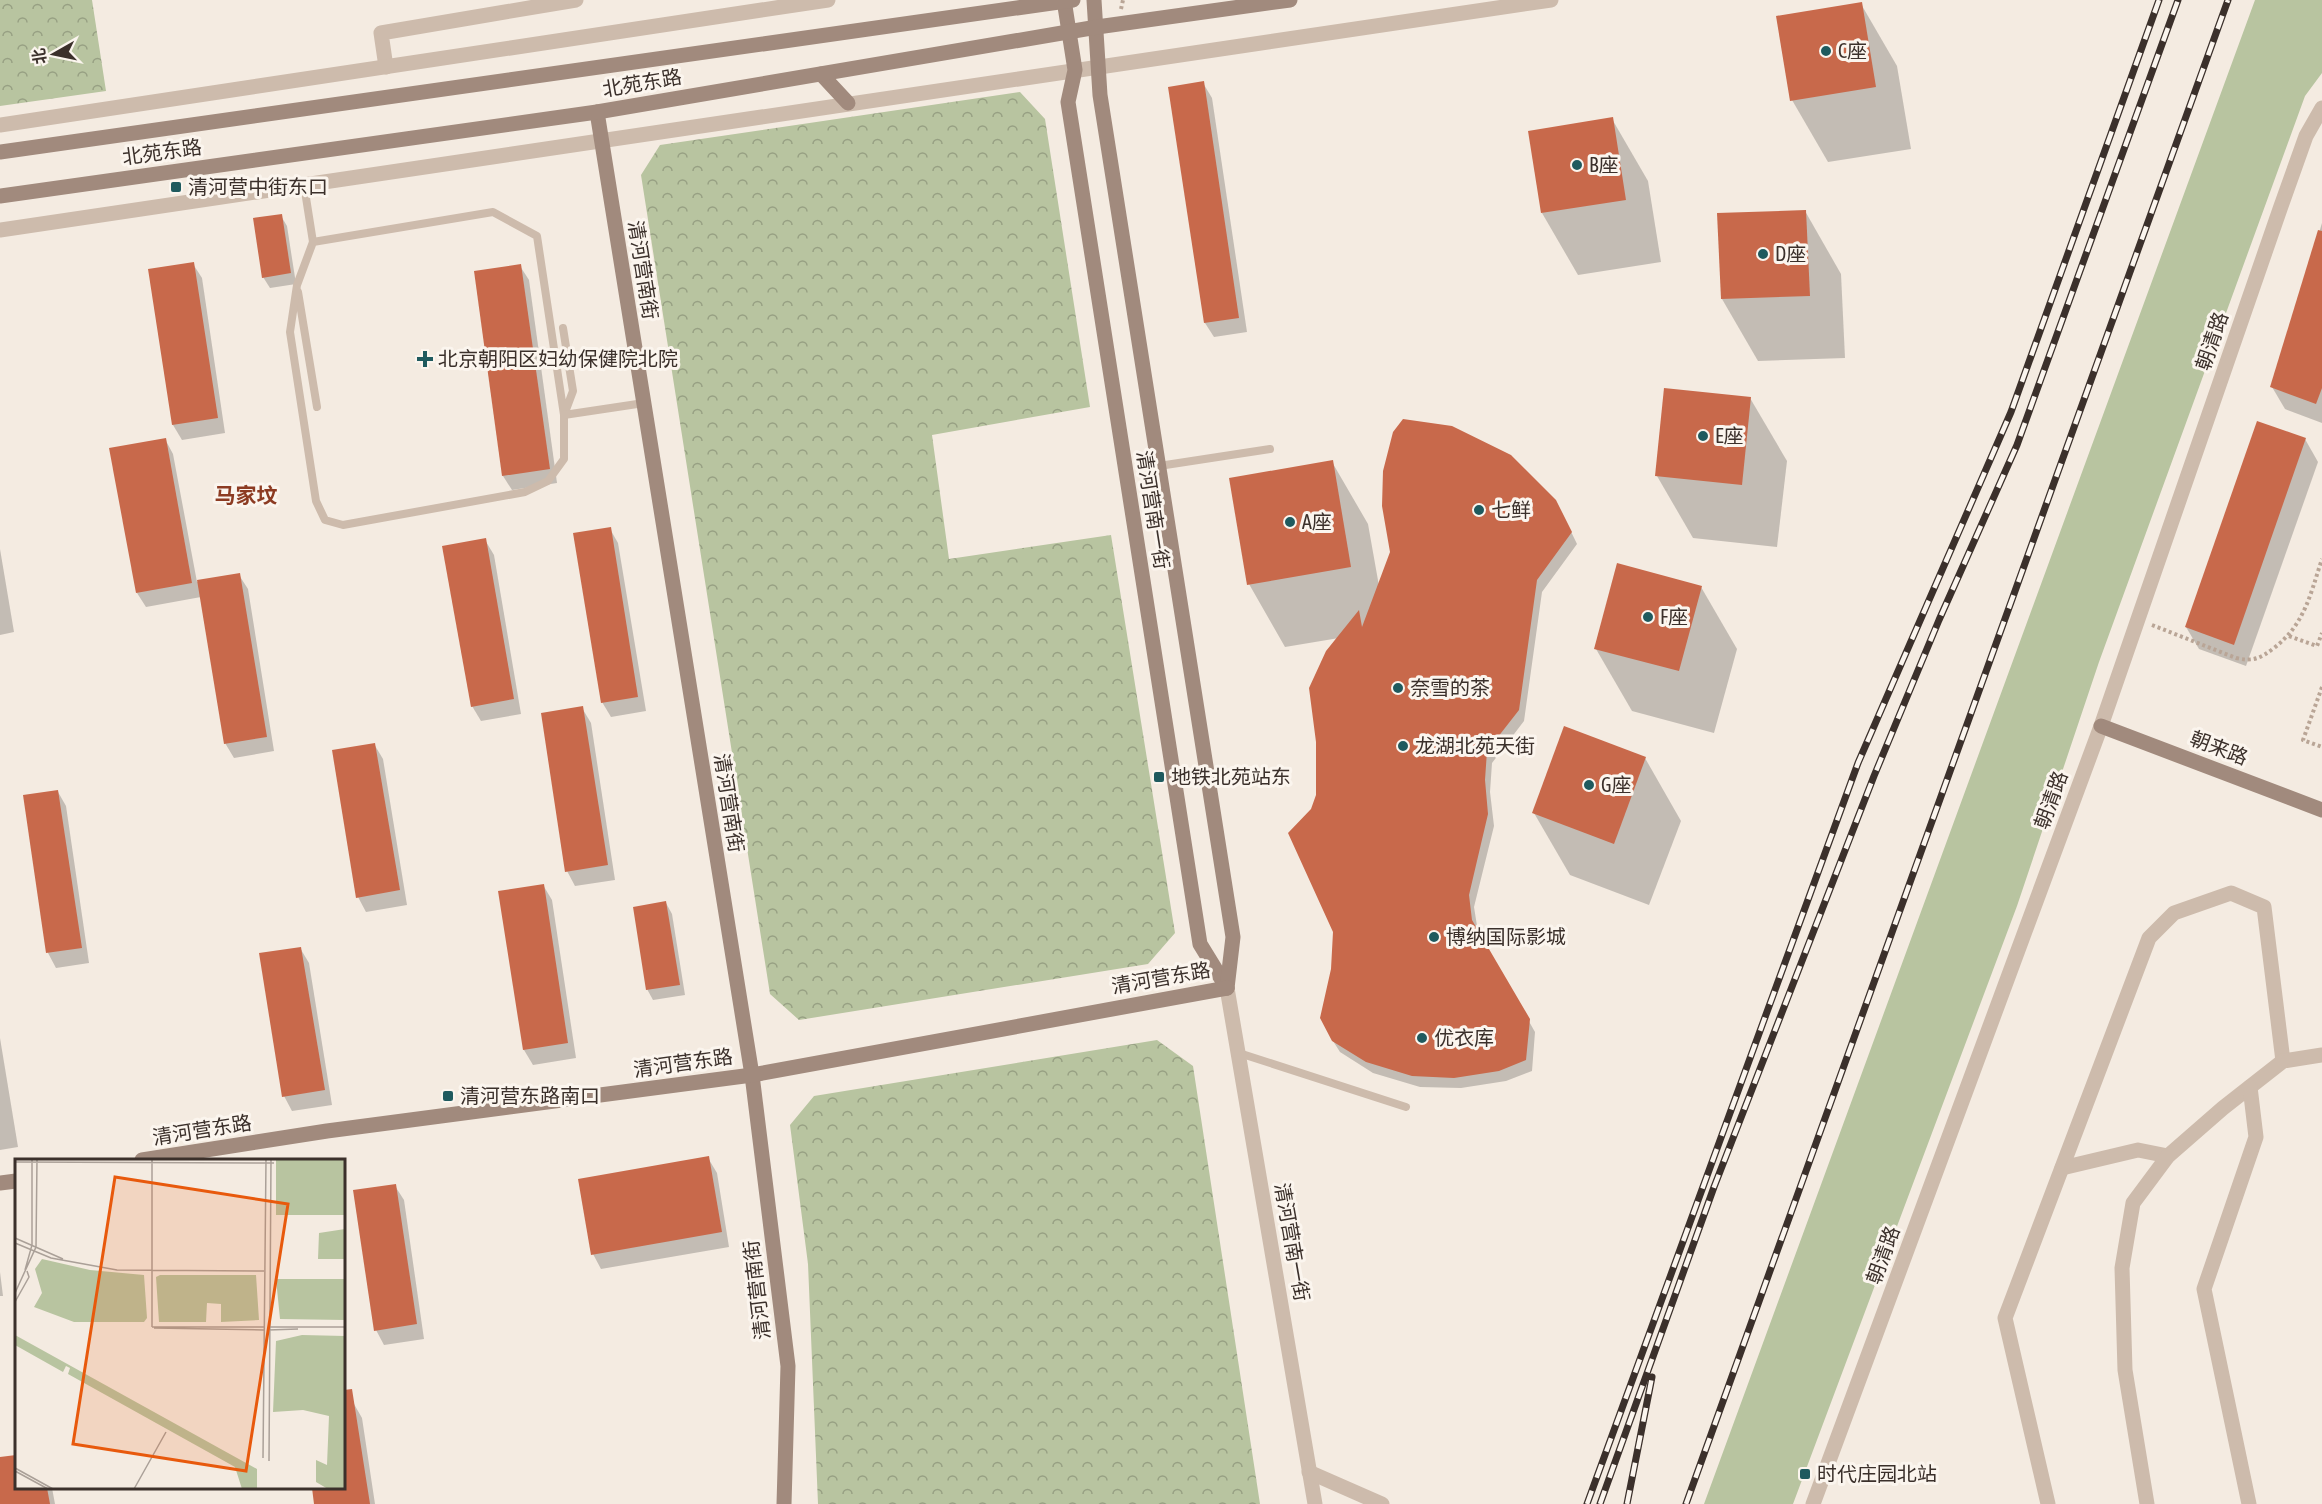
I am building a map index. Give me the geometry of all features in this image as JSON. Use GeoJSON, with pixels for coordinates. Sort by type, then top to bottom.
{"type":"FeatureCollection","features":[{"type":"Feature","properties":{"kind":"street"},"geometry":{"type":"LineString","coordinates":[[386,67],[381,33],[576,0]]}},
{"type":"Feature","properties":{"kind":"street"},"geometry":{"type":"LineString","coordinates":[[0,125],[828,0]]}},
{"type":"Feature","properties":{"kind":"street","name":"清河营南一街"},"geometry":{"type":"LineString","coordinates":[[1067,0],[1075,70],[1068,102],[1200,944],[1227,987]]}},
{"type":"Feature","properties":{"kind":"street","name":"北苑东路"},"geometry":{"type":"LineString","coordinates":[[0,152],[1067,0]]}},
{"type":"Feature","properties":{"kind":"street","name":"清河营南一街"},"geometry":{"type":"LineString","coordinates":[[1094,0],[1100,95],[1233,937],[1227,987],[1315,1504]]}},
{"type":"Feature","properties":{"kind":"street","name":"北苑东路"},"geometry":{"type":"LineString","coordinates":[[0,196],[597,112],[1097,27],[1290,0]]}},
{"type":"Feature","properties":{"kind":"street"},"geometry":{"type":"LineString","coordinates":[[0,230],[1551,0]]}},
{"type":"Feature","properties":{"kind":"street"},"geometry":{"type":"LineString","coordinates":[[821,74],[848,103]]}},
{"type":"Feature","properties":{"kind":"street","name":"朝清路"},"geometry":{"type":"LineString","coordinates":[[1813,1504],[2101,726],[2306,136],[2322,108]]}},
{"type":"Feature","properties":{"kind":"street","name":"清河营南街"},"geometry":{"type":"LineString","coordinates":[[597,112],[752,1075],[788,1366],[784,1504]]}},
{"type":"Feature","properties":{"kind":"street","name":"朝来路"},"geometry":{"type":"LineString","coordinates":[[2101,726],[2322,810]]}},
{"type":"Feature","properties":{"kind":"street"},"geometry":{"type":"LineString","coordinates":[[2048,1504],[2005,1318],[2149,938],[2174,913],[2231,894],[2264,907],[2283,1061]]}},
{"type":"Feature","properties":{"kind":"street","name":"清河营东路"},"geometry":{"type":"LineString","coordinates":[[154,1159],[327,1131],[752,1075],[1227,987]]}},
{"type":"Feature","properties":{"kind":"street"},"geometry":{"type":"LineString","coordinates":[[2147,1504],[2126,1370],[2122,1268],[2133,1203],[2168,1156],[2283,1061],[2322,1055]]}},
{"type":"Feature","properties":{"kind":"street"},"geometry":{"type":"LineString","coordinates":[[2249,1504],[2204,1289],[2256,1137],[2250,1087]]}},
{"type":"Feature","properties":{"kind":"street"},"geometry":{"type":"LineString","coordinates":[[2062,1168],[2138,1150],[2168,1156]]}},
{"type":"Feature","properties":{"kind":"street"},"geometry":{"type":"LineString","coordinates":[[0,1183],[15,1180]]}},
{"type":"Feature","properties":{"kind":"street"},"geometry":{"type":"LineString","coordinates":[[1309,1472],[1382,1504]]}},
{"type":"Feature","properties":{"kind":"lane"},"geometry":{"type":"LineString","coordinates":[[304,185],[313,242],[297,285],[290,332],[316,501],[325,520],[343,525],[525,492],[548,481],[564,459],[564,415],[537,236],[492,212],[313,242]]}},
{"type":"Feature","properties":{"kind":"lane"},"geometry":{"type":"LineString","coordinates":[[297,285],[317,407]]}},
{"type":"Feature","properties":{"kind":"lane"},"geometry":{"type":"LineString","coordinates":[[563,328],[573,392],[564,415]]}},
{"type":"Feature","properties":{"kind":"lane"},"geometry":{"type":"LineString","coordinates":[[564,415],[644,403]]}},
{"type":"Feature","properties":{"kind":"lane"},"geometry":{"type":"LineString","coordinates":[[1159,466],[1270,448]]}},
{"type":"Feature","properties":{"kind":"lane"},"geometry":{"type":"LineString","coordinates":[[1239,1053],[1406,1107]]}},
{"type":"Feature","properties":{"kind":"path"},"geometry":{"type":"LineString","coordinates":[[2138,619],[2247,661],[2260,659],[2289,636],[2300,621],[2322,559]]}},
{"type":"Feature","properties":{"kind":"path"},"geometry":{"type":"LineString","coordinates":[[2289,636],[2318,646],[2322,633]]}},
{"type":"Feature","properties":{"kind":"path"},"geometry":{"type":"LineString","coordinates":[[2322,687],[2303,740],[2322,747]]}},
{"type":"Feature","properties":{"kind":"green space"},"geometry":{"type":"Polygon","coordinates":[[[0,0],[92,0],[106,91],[0,106],[0,0]]]}},
{"type":"Feature","properties":{"kind":"green space"},"geometry":{"type":"Polygon","coordinates":[[[2255,0],[2322,0],[2322,73],[2305,96],[2099,662],[2017,906],[1793,1504],[1704,1504],[2255,0]]]}},
{"type":"Feature","properties":{"kind":"green space"},"geometry":{"type":"Polygon","coordinates":[[[1020,92],[1045,119],[1090,407],[932,435],[949,559],[1111,535],[1175,933],[1148,964],[799,1020],[770,994],[641,175],[660,145],[1020,92]]]}},
{"type":"Feature","properties":{"kind":"green space"},"geometry":{"type":"Polygon","coordinates":[[[1157,1040],[1193,1066],[1260,1504],[818,1504],[808,1264],[790,1125],[814,1096],[1157,1040]]]}},
{"type":"Feature","properties":{"kind":"building","name":"C座"},"geometry":{"type":"Polygon","coordinates":[[[1862,2],[1876,87],[1790,101],[1776,16],[1862,2]]]}},
{"type":"Feature","properties":{"kind":"building"},"geometry":{"type":"Polygon","coordinates":[[[1204,81],[1239,318],[1204,323],[1168,87],[1204,81]]]}},
{"type":"Feature","properties":{"kind":"building","name":"B座"},"geometry":{"type":"Polygon","coordinates":[[[1613,117],[1626,200],[1541,213],[1528,131],[1613,117]]]}},
{"type":"Feature","properties":{"kind":"building","name":"D座"},"geometry":{"type":"Polygon","coordinates":[[[1806,210],[1810,296],[1721,299],[1717,213],[1806,210]]]}},
{"type":"Feature","properties":{"kind":"building"},"geometry":{"type":"Polygon","coordinates":[[[282,214],[291,273],[262,278],[253,218],[282,214]]]}},
{"type":"Feature","properties":{"kind":"building"},"geometry":{"type":"Polygon","coordinates":[[[2318,230],[2322,231],[2322,388],[2316,404],[2270,387],[2318,230]]]}},
{"type":"Feature","properties":{"kind":"building"},"geometry":{"type":"Polygon","coordinates":[[[194,262],[218,418],[172,425],[148,269],[194,262]]]}},
{"type":"Feature","properties":{"kind":"building"},"geometry":{"type":"Polygon","coordinates":[[[521,264],[550,469],[502,476],[474,271],[521,264]]]}},
{"type":"Feature","properties":{"kind":"building","name":"E座"},"geometry":{"type":"Polygon","coordinates":[[[1664,388],[1751,397],[1742,485],[1655,476],[1664,388]]]}},
{"type":"Feature","properties":{"kind":"building","name":"龙湖北苑天街"},"geometry":{"type":"Polygon","coordinates":[[[1403,419],[1452,426],[1511,455],[1556,500],[1572,532],[1537,580],[1519,710],[1487,751],[1485,780],[1488,814],[1469,895],[1472,920],[1530,1019],[1526,1060],[1499,1071],[1454,1078],[1412,1076],[1366,1062],[1332,1041],[1320,1018],[1331,969],[1333,932],[1288,833],[1311,809],[1316,795],[1316,742],[1309,688],[1326,651],[1359,610],[1362,627],[1390,552],[1382,506],[1383,471],[1393,432],[1403,419]]]}},
{"type":"Feature","properties":{"kind":"building"},"geometry":{"type":"Polygon","coordinates":[[[2257,421],[2306,438],[2234,645],[2185,627],[2257,421]]]}},
{"type":"Feature","properties":{"kind":"building"},"geometry":{"type":"Polygon","coordinates":[[[166,438],[192,583],[136,593],[109,448],[166,438]]]}},
{"type":"Feature","properties":{"kind":"building","name":"A座"},"geometry":{"type":"Polygon","coordinates":[[[1333,460],[1351,567],[1247,585],[1229,478],[1333,460]]]}},
{"type":"Feature","properties":{"kind":"building"},"geometry":{"type":"Polygon","coordinates":[[[611,527],[638,697],[601,703],[573,533],[611,527]]]}},
{"type":"Feature","properties":{"kind":"building"},"geometry":{"type":"Polygon","coordinates":[[[486,538],[514,699],[471,707],[442,546],[486,538]]]}},
{"type":"Feature","properties":{"kind":"building","name":"F座"},"geometry":{"type":"Polygon","coordinates":[[[1617,563],[1702,586],[1679,671],[1594,649],[1617,563]]]}},
{"type":"Feature","properties":{"kind":"building"},"geometry":{"type":"Polygon","coordinates":[[[240,573],[267,737],[224,744],[197,580],[240,573]]]}},
{"type":"Feature","properties":{"kind":"building"},"geometry":{"type":"Polygon","coordinates":[[[583,706],[608,865],[565,872],[541,713],[583,706]]]}},
{"type":"Feature","properties":{"kind":"building","name":"G座"},"geometry":{"type":"Polygon","coordinates":[[[1564,726],[1646,757],[1614,844],[1532,813],[1564,726]]]}},
{"type":"Feature","properties":{"kind":"building"},"geometry":{"type":"Polygon","coordinates":[[[375,743],[400,890],[356,898],[332,750],[375,743]]]}},
{"type":"Feature","properties":{"kind":"building"},"geometry":{"type":"Polygon","coordinates":[[[58,790],[82,948],[46,953],[23,795],[58,790]]]}},
{"type":"Feature","properties":{"kind":"building"},"geometry":{"type":"Polygon","coordinates":[[[544,884],[568,1043],[523,1050],[498,891],[544,884]]]}},
{"type":"Feature","properties":{"kind":"building"},"geometry":{"type":"Polygon","coordinates":[[[666,901],[680,985],[646,990],[633,907],[666,901]]]}},
{"type":"Feature","properties":{"kind":"building"},"geometry":{"type":"Polygon","coordinates":[[[301,947],[325,1090],[282,1097],[259,953],[301,947]]]}},
{"type":"Feature","properties":{"kind":"building"},"geometry":{"type":"Polygon","coordinates":[[[709,1156],[722,1232],[591,1255],[578,1179],[709,1156]]]}},
{"type":"Feature","properties":{"kind":"building"},"geometry":{"type":"Polygon","coordinates":[[[396,1184],[417,1324],[374,1331],[353,1190],[396,1184]]]}},
{"type":"Feature","properties":{"kind":"building"},"geometry":{"type":"Polygon","coordinates":[[[352,1389],[370,1504],[314,1504],[312,1489],[345,1489],[345,1390],[352,1389]]]}},
{"type":"Feature","properties":{"kind":"building"},"geometry":{"type":"Polygon","coordinates":[[[15,1455],[15,1489],[47,1489],[50,1504],[0,1504],[0,1457],[15,1455]]]}},
{"type":"Feature","properties":{"kind":"railway"},"geometry":{"type":"LineString","coordinates":[[1587,1504],[1858,763],[2011,412],[2159,0]]}},
{"type":"Feature","properties":{"kind":"railway"},"geometry":{"type":"LineString","coordinates":[[1600,1504],[1714,1187],[1874,776],[1939,620],[2017,445],[2178,0]]}},
{"type":"Feature","properties":{"kind":"railway"},"geometry":{"type":"LineString","coordinates":[[1686,1504],[2228,0]]}},
{"type":"Feature","properties":{"kind":"railway"},"geometry":{"type":"LineString","coordinates":[[1627,1504],[1652,1377]]}},
{"type":"Feature","properties":{"kind":"place","name":"C座"},"geometry":{"type":"Point","coordinates":[1826,51]}},
{"type":"Feature","properties":{"kind":"place","name":"B座"},"geometry":{"type":"Point","coordinates":[1577,165]}},
{"type":"Feature","properties":{"kind":"place","name":"清河营中街东口"},"geometry":{"type":"Point","coordinates":[176,187]}},
{"type":"Feature","properties":{"kind":"place","name":"D座"},"geometry":{"type":"Point","coordinates":[1763,254]}},
{"type":"Feature","properties":{"kind":"place","name":"北京朝阳区妇幼保健院北院"},"geometry":{"type":"Point","coordinates":[425,359]}},
{"type":"Feature","properties":{"kind":"place","name":"E座"},"geometry":{"type":"Point","coordinates":[1703,436]}},
{"type":"Feature","properties":{"kind":"place","name":"七鲜"},"geometry":{"type":"Point","coordinates":[1479,510]}},
{"type":"Feature","properties":{"kind":"place","name":"A座"},"geometry":{"type":"Point","coordinates":[1290,522]}},
{"type":"Feature","properties":{"kind":"place","name":"F座"},"geometry":{"type":"Point","coordinates":[1648,617]}},
{"type":"Feature","properties":{"kind":"place","name":"奈雪的茶"},"geometry":{"type":"Point","coordinates":[1398,688]}},
{"type":"Feature","properties":{"kind":"place","name":"龙湖北苑天街"},"geometry":{"type":"Point","coordinates":[1403,746]}},
{"type":"Feature","properties":{"kind":"place","name":"地铁北苑站东"},"geometry":{"type":"Point","coordinates":[1159,777]}},
{"type":"Feature","properties":{"kind":"place","name":"G座"},"geometry":{"type":"Point","coordinates":[1589,785]}},
{"type":"Feature","properties":{"kind":"place","name":"博纳国际影城"},"geometry":{"type":"Point","coordinates":[1434,937]}},
{"type":"Feature","properties":{"kind":"place","name":"优衣库"},"geometry":{"type":"Point","coordinates":[1422,1038]}},
{"type":"Feature","properties":{"kind":"place","name":"清河营东路南口"},"geometry":{"type":"Point","coordinates":[448,1096]}},
{"type":"Feature","properties":{"kind":"place","name":"时代庄园北站"},"geometry":{"type":"Point","coordinates":[1805,1474]}},
{"type":"Feature","properties":{"kind":"district","name":"马家坟"},"geometry":{"type":"Point","coordinates":[246,496]}}]}
